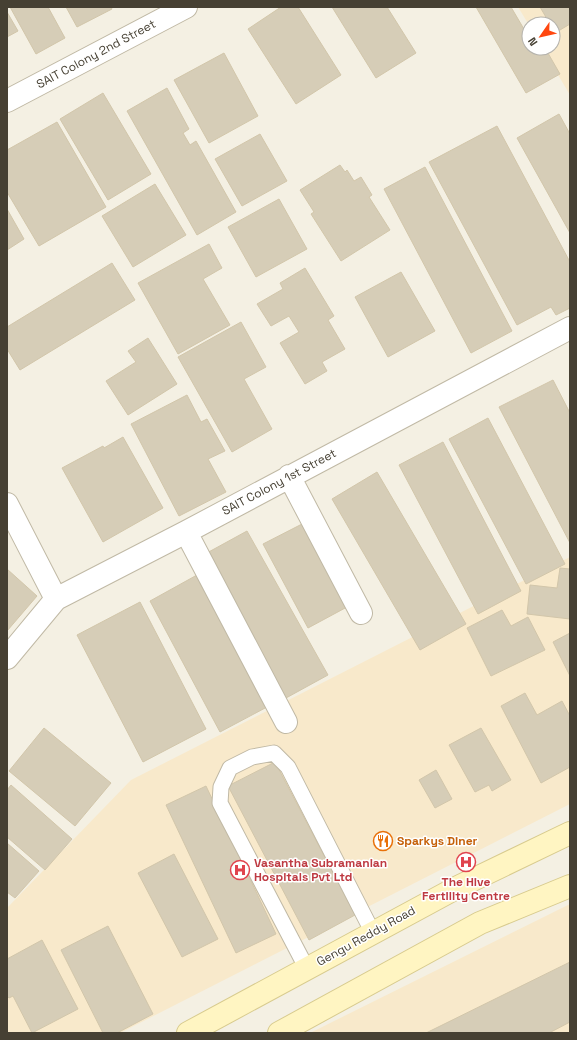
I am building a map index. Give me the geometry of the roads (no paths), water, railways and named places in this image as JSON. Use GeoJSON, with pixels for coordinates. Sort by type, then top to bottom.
{"type":"FeatureCollection","features":[{"type":"Feature","properties":{"kind":"main road","name":"Gengu Reddy Road"},"geometry":{"type":"LineString","coordinates":[[188,1033],[458,887],[569,834]]}},
{"type":"Feature","properties":{"kind":"main road"},"geometry":{"type":"LineString","coordinates":[[279,1033],[480,923],[570,886]]}},
{"type":"Feature","properties":{"kind":"street","name":"SAIT Colony 2nd Street"},"geometry":{"type":"LineString","coordinates":[[7,101],[186,7]]}},
{"type":"Feature","properties":{"kind":"street","name":"SAIT Colony 1st Street"},"geometry":{"type":"LineString","coordinates":[[7,658],[56,599],[186,532],[570,328]]}},
{"type":"Feature","properties":{"kind":"street"},"geometry":{"type":"LineString","coordinates":[[289,476],[361,613]]}},
{"type":"Feature","properties":{"kind":"street"},"geometry":{"type":"LineString","coordinates":[[7,504],[56,599]]}},
{"type":"Feature","properties":{"kind":"street"},"geometry":{"type":"LineString","coordinates":[[186,532],[286,722]]}},
{"type":"Feature","properties":{"kind":"lane"},"geometry":{"type":"LineString","coordinates":[[307,969],[220,803],[221,787],[230,768],[252,757],[274,753],[288,767],[373,933]]}},
{"type":"Feature","properties":{"kind":"place","name":"Sparkys Diner"},"geometry":{"type":"Point","coordinates":[383,841]}},
{"type":"Feature","properties":{"kind":"place","name":"The Hive Fertility Centre"},"geometry":{"type":"Point","coordinates":[466,862]}},
{"type":"Feature","properties":{"kind":"place","name":"Vasantha Subramanian Hospitals Pvt Ltd"},"geometry":{"type":"Point","coordinates":[240,870]}}]}
